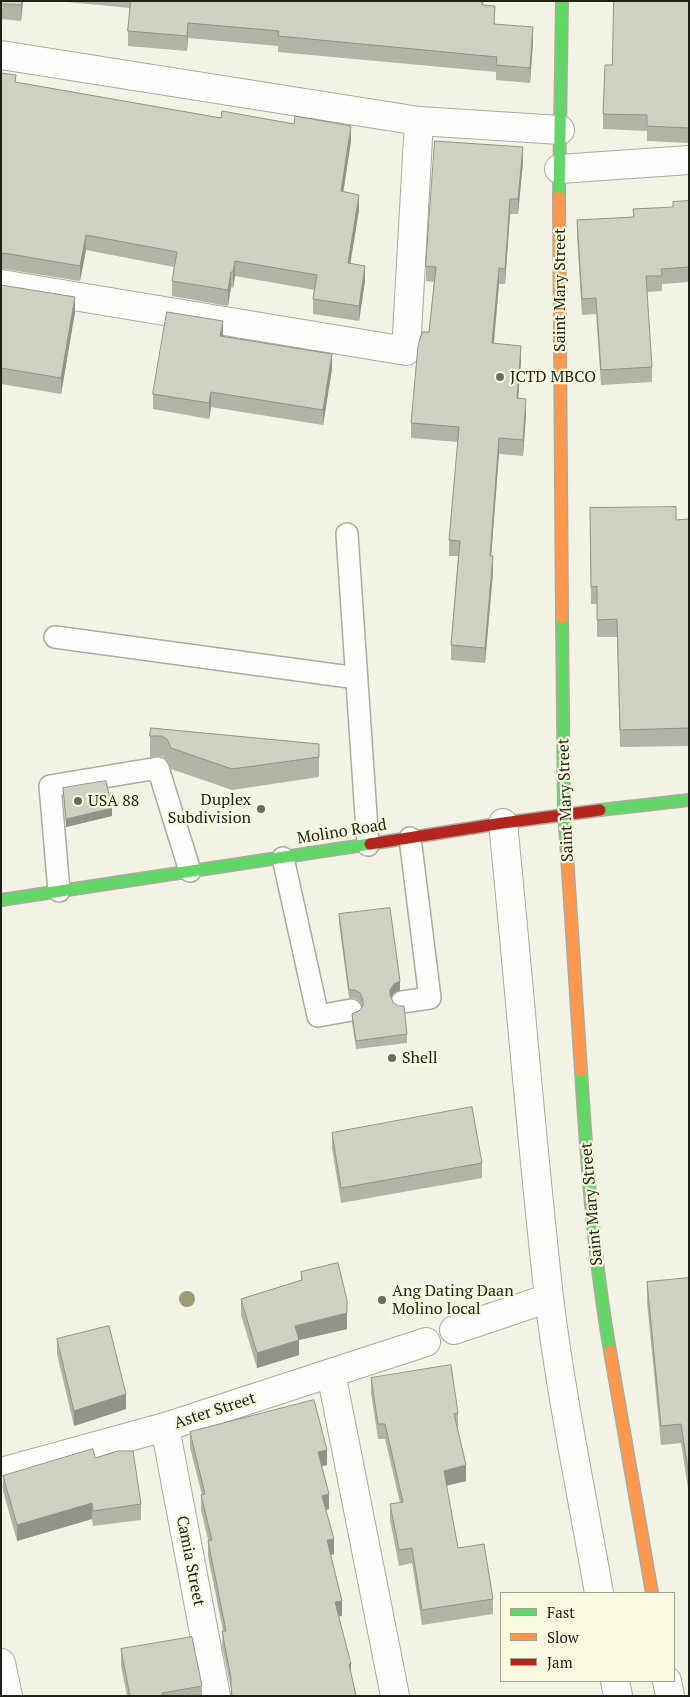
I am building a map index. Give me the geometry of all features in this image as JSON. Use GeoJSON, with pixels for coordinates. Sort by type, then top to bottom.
{"type":"FeatureCollection","features":[{"type":"Feature","properties":{"kind":"street","name":"Saint Mary Street"},"geometry":{"type":"LineString","coordinates":[[562,1],[560,169],[564,814],[571,898],[586,1151],[601,1298],[652,1592]]}},
{"type":"Feature","properties":{"kind":"street"},"geometry":{"type":"LineString","coordinates":[[1,55],[419,121],[560,130]]}},
{"type":"Feature","properties":{"kind":"street"},"geometry":{"type":"LineString","coordinates":[[1,284],[406,351],[419,121]]}},
{"type":"Feature","properties":{"kind":"street"},"geometry":{"type":"LineString","coordinates":[[560,169],[689,160]]}},
{"type":"Feature","properties":{"kind":"street","name":"Molino Road"},"geometry":{"type":"LineString","coordinates":[[1,900],[368,845],[503,822],[689,800]]}},
{"type":"Feature","properties":{"kind":"street"},"geometry":{"type":"LineString","coordinates":[[503,822],[518,996],[549,1298],[599,1592]]}},
{"type":"Feature","properties":{"kind":"street"},"geometry":{"type":"LineString","coordinates":[[454,1330],[549,1298]]}},
{"type":"Feature","properties":{"kind":"street","name":"Aster Street"},"geometry":{"type":"LineString","coordinates":[[1,1472],[165,1427],[426,1342]]}},
{"type":"Feature","properties":{"kind":"street"},"geometry":{"type":"LineString","coordinates":[[331,1373],[395,1696]]}},
{"type":"Feature","properties":{"kind":"street","name":"Camia Street"},"geometry":{"type":"LineString","coordinates":[[165,1427],[216,1696]]}},
{"type":"Feature","properties":{"kind":"street"},"geometry":{"type":"LineString","coordinates":[[615,1682],[618,1696]]}},
{"type":"Feature","properties":{"kind":"street"},"geometry":{"type":"LineString","coordinates":[[667,1682],[670,1696]]}},
{"type":"Feature","properties":{"kind":"lane"},"geometry":{"type":"LineString","coordinates":[[347,534],[368,845]]}},
{"type":"Feature","properties":{"kind":"lane"},"geometry":{"type":"LineString","coordinates":[[55,637],[357,678]]}},
{"type":"Feature","properties":{"kind":"lane"},"geometry":{"type":"LineString","coordinates":[[59,891],[50,786],[158,768],[190,871]]}},
{"type":"Feature","properties":{"kind":"lane"},"geometry":{"type":"LineString","coordinates":[[402,1002],[430,998],[410,838]]}},
{"type":"Feature","properties":{"kind":"lane"},"geometry":{"type":"LineString","coordinates":[[283,858],[318,1016],[351,1010]]}},
{"type":"Feature","properties":{"kind":"building"},"geometry":{"type":"Polygon","coordinates":[[[1,1],[22,1],[21,5],[1,4],[1,1]]]}},
{"type":"Feature","properties":{"kind":"building"},"geometry":{"type":"Polygon","coordinates":[[[131,1],[482,1],[482,5],[495,6],[494,24],[533,27],[530,68],[496,65],[497,57],[278,36],[279,31],[188,23],[187,36],[128,31],[131,1]]]}},
{"type":"Feature","properties":{"kind":"building"},"geometry":{"type":"Polygon","coordinates":[[[614,1],[689,1],[689,128],[647,126],[647,115],[603,114],[605,65],[612,65],[614,1]]]}},
{"type":"Feature","properties":{"kind":"building"},"geometry":{"type":"Polygon","coordinates":[[[1,73],[16,75],[15,82],[221,118],[222,111],[294,124],[295,116],[351,126],[341,191],[359,195],[348,263],[365,266],[359,306],[313,299],[317,275],[235,261],[228,290],[172,281],[177,252],[86,235],[80,266],[1,254],[1,73]]]}},
{"type":"Feature","properties":{"kind":"building"},"geometry":{"type":"Polygon","coordinates":[[[435,141],[523,147],[518,199],[510,199],[505,269],[499,268],[492,343],[521,346],[517,398],[526,399],[523,440],[499,438],[490,556],[493,556],[485,648],[451,645],[460,541],[449,540],[459,427],[411,423],[418,346],[422,332],[429,332],[436,267],[426,266],[435,141]]]}},
{"type":"Feature","properties":{"kind":"building"},"geometry":{"type":"Polygon","coordinates":[[[689,201],[689,267],[661,269],[662,276],[646,276],[652,367],[601,370],[596,298],[582,299],[577,220],[634,217],[633,209],[673,207],[673,202],[689,201]]]}},
{"type":"Feature","properties":{"kind":"building"},"geometry":{"type":"Polygon","coordinates":[[[1,285],[75,297],[61,378],[1,368],[1,285]]]}},
{"type":"Feature","properties":{"kind":"building"},"geometry":{"type":"Polygon","coordinates":[[[167,312],[223,321],[220,336],[332,354],[323,410],[211,392],[209,403],[153,394],[167,312]]]}},
{"type":"Feature","properties":{"kind":"building"},"geometry":{"type":"Polygon","coordinates":[[[676,507],[676,520],[689,519],[689,728],[620,730],[617,619],[597,620],[597,586],[591,587],[590,508],[676,507]]]}},
{"type":"Feature","properties":{"kind":"building"},"geometry":{"type":"Polygon","coordinates":[[[151,728],[319,744],[319,757],[232,769],[171,748],[167,739],[162,736],[150,736],[151,728]]]}},
{"type":"Feature","properties":{"kind":"building"},"geometry":{"type":"Polygon","coordinates":[[[106,781],[112,808],[66,819],[63,788],[106,781]]]}},
{"type":"Feature","properties":{"kind":"building"},"geometry":{"type":"Polygon","coordinates":[[[390,908],[400,981],[394,984],[390,990],[390,995],[393,1002],[398,1006],[404,1006],[407,1034],[356,1041],[352,1014],[359,1011],[363,1006],[363,1000],[360,993],[355,990],[349,990],[339,914],[390,908]]]}},
{"type":"Feature","properties":{"kind":"building"},"geometry":{"type":"Polygon","coordinates":[[[472,1107],[482,1163],[341,1188],[332,1133],[472,1107]]]}},
{"type":"Feature","properties":{"kind":"building"},"geometry":{"type":"Polygon","coordinates":[[[338,1263],[347,1300],[347,1313],[295,1326],[299,1340],[257,1353],[241,1299],[302,1280],[301,1272],[338,1263]]]}},
{"type":"Feature","properties":{"kind":"building"},"geometry":{"type":"Polygon","coordinates":[[[689,1278],[689,1476],[681,1424],[661,1426],[647,1282],[689,1278]]]}},
{"type":"Feature","properties":{"kind":"building"},"geometry":{"type":"Polygon","coordinates":[[[109,1326],[126,1394],[74,1411],[57,1339],[109,1326]]]}},
{"type":"Feature","properties":{"kind":"building"},"geometry":{"type":"Polygon","coordinates":[[[451,1365],[458,1413],[454,1414],[466,1465],[444,1471],[458,1548],[484,1544],[493,1599],[422,1610],[412,1548],[399,1550],[390,1504],[403,1502],[385,1424],[378,1424],[371,1378],[451,1365]]]}},
{"type":"Feature","properties":{"kind":"building"},"geometry":{"type":"Polygon","coordinates":[[[314,1400],[327,1450],[318,1452],[329,1494],[322,1496],[334,1539],[327,1540],[342,1601],[335,1602],[351,1664],[349,1664],[356,1696],[232,1696],[231,1678],[222,1631],[226,1631],[208,1541],[212,1540],[201,1495],[205,1494],[190,1432],[314,1400]]]}},
{"type":"Feature","properties":{"kind":"building"},"geometry":{"type":"Polygon","coordinates":[[[93,1449],[95,1458],[118,1451],[133,1451],[141,1504],[93,1511],[92,1503],[17,1525],[3,1476],[93,1449]]]}},
{"type":"Feature","properties":{"kind":"building"},"geometry":{"type":"Polygon","coordinates":[[[192,1637],[202,1686],[162,1693],[163,1696],[130,1696],[121,1649],[192,1637]]]}},
{"type":"Feature","properties":{"kind":"traffic: fast"},"geometry":{"type":"LineString","coordinates":[[559,197],[562,1]]}},
{"type":"Feature","properties":{"kind":"traffic: fast"},"geometry":{"type":"LineString","coordinates":[[562,618],[564,814],[567,855]]}},
{"type":"Feature","properties":{"kind":"traffic: fast"},"geometry":{"type":"LineString","coordinates":[[600,810],[689,800]]}},
{"type":"Feature","properties":{"kind":"traffic: fast"},"geometry":{"type":"LineString","coordinates":[[1,900],[370,844]]}},
{"type":"Feature","properties":{"kind":"traffic: fast"},"geometry":{"type":"LineString","coordinates":[[581,1071],[595,1247],[610,1351]]}},
{"type":"Feature","properties":{"kind":"traffic: slow"},"geometry":{"type":"LineString","coordinates":[[559,197],[562,618]]}},
{"type":"Feature","properties":{"kind":"traffic: slow"},"geometry":{"type":"LineString","coordinates":[[567,855],[581,1071]]}},
{"type":"Feature","properties":{"kind":"traffic: slow"},"geometry":{"type":"LineString","coordinates":[[610,1351],[652,1592]]}},
{"type":"Feature","properties":{"kind":"traffic: jam"},"geometry":{"type":"LineString","coordinates":[[370,844],[600,810]]}},
{"type":"Feature","properties":{"kind":"place","name":"JCTD MBCO"},"geometry":{"type":"Point","coordinates":[500,377]}},
{"type":"Feature","properties":{"kind":"place","name":"USA 88"},"geometry":{"type":"Point","coordinates":[78,801]}},
{"type":"Feature","properties":{"kind":"place","name":"Duplex Subdivision"},"geometry":{"type":"Point","coordinates":[261,809]}},
{"type":"Feature","properties":{"kind":"place","name":"Shell"},"geometry":{"type":"Point","coordinates":[392,1058]}},
{"type":"Feature","properties":{"kind":"place","name":"Ang Dating Daan Molino local"},"geometry":{"type":"Point","coordinates":[382,1300]}}]}
